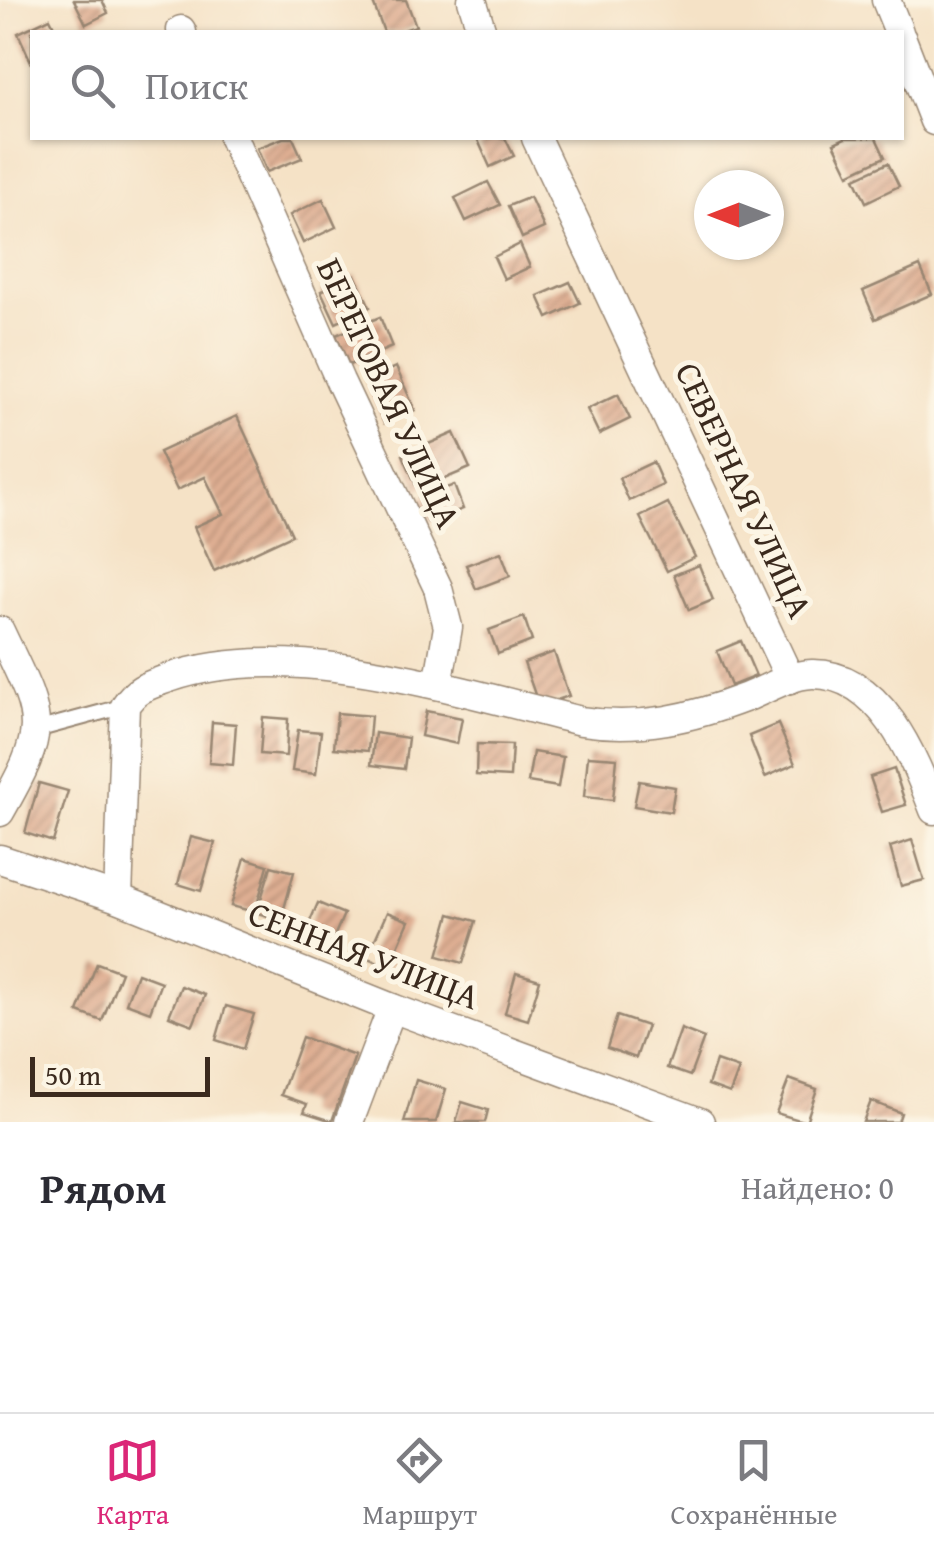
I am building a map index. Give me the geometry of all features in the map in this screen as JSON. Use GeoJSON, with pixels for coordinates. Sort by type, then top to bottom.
{"type":"FeatureCollection","features":[{"type":"Feature","properties":{"kind":"street"},"geometry":{"type":"LineString","coordinates":[[472,0],[481,30]]}},
{"type":"Feature","properties":{"kind":"street"},"geometry":{"type":"LineString","coordinates":[[886,0],[898,30]]}},
{"type":"Feature","properties":{"kind":"street"},"geometry":{"type":"LineString","coordinates":[[904,46],[934,121]]}},
{"type":"Feature","properties":{"kind":"street","name":"БЕРЕГОВАЯ УЛИЦА"},"geometry":{"type":"LineString","coordinates":[[234,140],[340,381],[438,588],[448,626],[438,685]]}},
{"type":"Feature","properties":{"kind":"street","name":"СЕВЕРНАЯ УЛИЦА"},"geometry":{"type":"LineString","coordinates":[[537,140],[790,679]]}},
{"type":"Feature","properties":{"kind":"street"},"geometry":{"type":"LineString","coordinates":[[0,631],[35,711],[36,730],[26,766],[0,812]]}},
{"type":"Feature","properties":{"kind":"street"},"geometry":{"type":"LineString","coordinates":[[118,898],[126,706],[142,687],[211,667],[326,666],[438,685],[613,726],[652,724],[702,713],[790,679],[814,674],[835,679],[877,704],[907,745],[934,810]]}},
{"type":"Feature","properties":{"kind":"street","name":"СЕННАЯ УЛИЦА"},"geometry":{"type":"LineString","coordinates":[[0,859],[118,898],[392,1008],[700,1122]]}},
{"type":"Feature","properties":{"kind":"street"},"geometry":{"type":"LineString","coordinates":[[349,1122],[392,1008]]}},
{"type":"Feature","properties":{"kind":"lane"},"geometry":{"type":"LineString","coordinates":[[36,730],[126,706]]}},
{"type":"Feature","properties":{"kind":"building"},"geometry":{"type":"Polygon","coordinates":[[[74,0],[102,0],[108,13],[86,24],[74,0]]]}},
{"type":"Feature","properties":{"kind":"building"},"geometry":{"type":"Polygon","coordinates":[[[372,0],[406,0],[416,26],[383,30],[372,0]]]}},
{"type":"Feature","properties":{"kind":"building"},"geometry":{"type":"Polygon","coordinates":[[[50,18],[56,30],[30,30],[30,60],[18,33],[50,18]]]}},
{"type":"Feature","properties":{"kind":"building"},"geometry":{"type":"Polygon","coordinates":[[[278,140],[294,140],[302,158],[267,172],[257,148],[278,140]]]}},
{"type":"Feature","properties":{"kind":"building"},"geometry":{"type":"Polygon","coordinates":[[[478,140],[506,140],[514,156],[490,167],[478,140]]]}},
{"type":"Feature","properties":{"kind":"building"},"geometry":{"type":"Polygon","coordinates":[[[877,140],[885,157],[849,174],[834,143],[877,140]]]}},
{"type":"Feature","properties":{"kind":"building"},"geometry":{"type":"Polygon","coordinates":[[[888,163],[899,186],[866,202],[855,178],[888,163]]]}},
{"type":"Feature","properties":{"kind":"building"},"geometry":{"type":"Polygon","coordinates":[[[488,182],[500,205],[466,221],[455,198],[488,182]]]}},
{"type":"Feature","properties":{"kind":"building"},"geometry":{"type":"Polygon","coordinates":[[[530,197],[544,228],[522,238],[508,206],[530,197]]]}},
{"type":"Feature","properties":{"kind":"building"},"geometry":{"type":"Polygon","coordinates":[[[323,199],[336,227],[303,243],[290,215],[323,199]]]}},
{"type":"Feature","properties":{"kind":"building"},"geometry":{"type":"Polygon","coordinates":[[[520,244],[530,267],[504,279],[494,257],[520,244]]]}},
{"type":"Feature","properties":{"kind":"building"},"geometry":{"type":"Polygon","coordinates":[[[920,266],[932,294],[875,319],[863,291],[920,266]]]}},
{"type":"Feature","properties":{"kind":"building"},"geometry":{"type":"Polygon","coordinates":[[[355,275],[370,307],[336,323],[321,291],[355,275]]]}},
{"type":"Feature","properties":{"kind":"building"},"geometry":{"type":"Polygon","coordinates":[[[570,282],[580,303],[548,318],[538,296],[570,282]]]}},
{"type":"Feature","properties":{"kind":"building"},"geometry":{"type":"Polygon","coordinates":[[[380,317],[392,347],[349,365],[336,335],[380,317]]]}},
{"type":"Feature","properties":{"kind":"building"},"geometry":{"type":"Polygon","coordinates":[[[396,367],[415,410],[384,423],[365,380],[396,367]]]}},
{"type":"Feature","properties":{"kind":"building"},"geometry":{"type":"Polygon","coordinates":[[[618,394],[630,419],[599,434],[587,409],[618,394]]]}},
{"type":"Feature","properties":{"kind":"building"},"geometry":{"type":"Polygon","coordinates":[[[237,416],[292,535],[214,571],[194,527],[223,514],[205,477],[177,490],[159,452],[237,416]]]}},
{"type":"Feature","properties":{"kind":"building"},"geometry":{"type":"Polygon","coordinates":[[[454,433],[470,468],[418,490],[403,455],[454,433]]]}},
{"type":"Feature","properties":{"kind":"building"},"geometry":{"type":"Polygon","coordinates":[[[653,462],[663,485],[629,501],[619,478],[653,462]]]}},
{"type":"Feature","properties":{"kind":"building"},"geometry":{"type":"Polygon","coordinates":[[[454,485],[463,509],[428,522],[419,498],[454,485]]]}},
{"type":"Feature","properties":{"kind":"building"},"geometry":{"type":"Polygon","coordinates":[[[668,503],[695,557],[667,571],[640,517],[668,503]]]}},
{"type":"Feature","properties":{"kind":"building"},"geometry":{"type":"Polygon","coordinates":[[[501,552],[510,576],[476,589],[466,565],[501,552]]]}},
{"type":"Feature","properties":{"kind":"building"},"geometry":{"type":"Polygon","coordinates":[[[699,565],[713,600],[689,610],[674,575],[699,565]]]}},
{"type":"Feature","properties":{"kind":"building"},"geometry":{"type":"Polygon","coordinates":[[[524,617],[532,641],[498,654],[489,630],[524,617]]]}},
{"type":"Feature","properties":{"kind":"building"},"geometry":{"type":"Polygon","coordinates":[[[741,641],[756,676],[731,686],[717,651],[741,641]]]}},
{"type":"Feature","properties":{"kind":"building"},"geometry":{"type":"Polygon","coordinates":[[[554,652],[569,696],[539,706],[524,663],[554,652]]]}},
{"type":"Feature","properties":{"kind":"building"},"geometry":{"type":"Polygon","coordinates":[[[426,711],[462,718],[457,744],[421,736],[426,711]]]}},
{"type":"Feature","properties":{"kind":"building"},"geometry":{"type":"Polygon","coordinates":[[[337,713],[371,716],[368,751],[334,748],[337,713]]]}},
{"type":"Feature","properties":{"kind":"building"},"geometry":{"type":"Polygon","coordinates":[[[263,717],[288,719],[286,756],[260,754],[263,717]]]}},
{"type":"Feature","properties":{"kind":"building"},"geometry":{"type":"Polygon","coordinates":[[[212,722],[236,724],[233,765],[209,763],[212,722]]]}},
{"type":"Feature","properties":{"kind":"building"},"geometry":{"type":"Polygon","coordinates":[[[778,724],[795,764],[765,777],[749,736],[778,724]]]}},
{"type":"Feature","properties":{"kind":"building"},"geometry":{"type":"Polygon","coordinates":[[[298,730],[321,732],[316,774],[292,771],[298,730]]]}},
{"type":"Feature","properties":{"kind":"building"},"geometry":{"type":"Polygon","coordinates":[[[375,733],[408,738],[404,769],[371,765],[375,733]]]}},
{"type":"Feature","properties":{"kind":"building"},"geometry":{"type":"Polygon","coordinates":[[[477,744],[512,745],[510,777],[476,775],[477,744]]]}},
{"type":"Feature","properties":{"kind":"building"},"geometry":{"type":"Polygon","coordinates":[[[533,752],[563,757],[558,787],[528,782],[533,752]]]}},
{"type":"Feature","properties":{"kind":"building"},"geometry":{"type":"Polygon","coordinates":[[[588,756],[617,758],[613,800],[584,797],[588,756]]]}},
{"type":"Feature","properties":{"kind":"building"},"geometry":{"type":"Polygon","coordinates":[[[894,769],[906,805],[882,812],[870,777],[894,769]]]}},
{"type":"Feature","properties":{"kind":"building"},"geometry":{"type":"Polygon","coordinates":[[[639,781],[675,787],[671,812],[634,806],[639,781]]]}},
{"type":"Feature","properties":{"kind":"building"},"geometry":{"type":"Polygon","coordinates":[[[39,783],[68,791],[53,842],[25,833],[39,783]]]}},
{"type":"Feature","properties":{"kind":"building"},"geometry":{"type":"Polygon","coordinates":[[[191,837],[215,843],[201,891],[178,884],[191,837]]]}},
{"type":"Feature","properties":{"kind":"building"},"geometry":{"type":"Polygon","coordinates":[[[912,840],[924,880],[901,886],[890,847],[912,840]]]}},
{"type":"Feature","properties":{"kind":"building"},"geometry":{"type":"Polygon","coordinates":[[[245,858],[268,865],[255,912],[231,906],[245,858]]]}},
{"type":"Feature","properties":{"kind":"building"},"geometry":{"type":"Polygon","coordinates":[[[271,866],[294,872],[281,920],[257,913],[271,866]]]}},
{"type":"Feature","properties":{"kind":"building"},"geometry":{"type":"Polygon","coordinates":[[[318,903],[344,914],[333,939],[307,928],[318,903]]]}},
{"type":"Feature","properties":{"kind":"building"},"geometry":{"type":"Polygon","coordinates":[[[387,912],[409,921],[389,967],[367,957],[387,912]]]}},
{"type":"Feature","properties":{"kind":"building"},"geometry":{"type":"Polygon","coordinates":[[[450,914],[476,921],[463,963],[438,956],[450,914]]]}},
{"type":"Feature","properties":{"kind":"building"},"geometry":{"type":"Polygon","coordinates":[[[97,963],[121,972],[102,1021],[78,1012],[97,963]]]}},
{"type":"Feature","properties":{"kind":"building"},"geometry":{"type":"Polygon","coordinates":[[[137,973],[161,982],[150,1012],[126,1003],[137,973]]]}},
{"type":"Feature","properties":{"kind":"building"},"geometry":{"type":"Polygon","coordinates":[[[516,973],[540,980],[528,1020],[505,1013],[516,973]]]}},
{"type":"Feature","properties":{"kind":"building"},"geometry":{"type":"Polygon","coordinates":[[[181,986],[205,995],[193,1025],[169,1016],[181,986]]]}},
{"type":"Feature","properties":{"kind":"building"},"geometry":{"type":"Polygon","coordinates":[[[226,1006],[254,1014],[243,1049],[216,1040],[226,1006]]]}},
{"type":"Feature","properties":{"kind":"building"},"geometry":{"type":"Polygon","coordinates":[[[617,1016],[647,1026],[636,1058],[607,1048],[617,1016]]]}},
{"type":"Feature","properties":{"kind":"building"},"geometry":{"type":"Polygon","coordinates":[[[681,1029],[704,1038],[690,1076],[667,1068],[681,1029]]]}},
{"type":"Feature","properties":{"kind":"building"},"geometry":{"type":"Polygon","coordinates":[[[302,1037],[355,1056],[332,1121],[304,1112],[307,1104],[281,1095],[302,1037]]]}},
{"type":"Feature","properties":{"kind":"building"},"geometry":{"type":"Polygon","coordinates":[[[716,1061],[739,1069],[730,1093],[708,1085],[716,1061]]]}},
{"type":"Feature","properties":{"kind":"building"},"geometry":{"type":"Polygon","coordinates":[[[789,1079],[817,1089],[806,1122],[776,1113],[789,1079]]]}},
{"type":"Feature","properties":{"kind":"building"},"geometry":{"type":"Polygon","coordinates":[[[416,1080],[446,1089],[436,1122],[404,1122],[416,1080]]]}},
{"type":"Feature","properties":{"kind":"building"},"geometry":{"type":"Polygon","coordinates":[[[871,1101],[901,1113],[898,1122],[863,1122],[871,1101]]]}},
{"type":"Feature","properties":{"kind":"building"},"geometry":{"type":"Polygon","coordinates":[[[462,1102],[488,1110],[485,1122],[456,1122],[462,1102]]]}}]}
